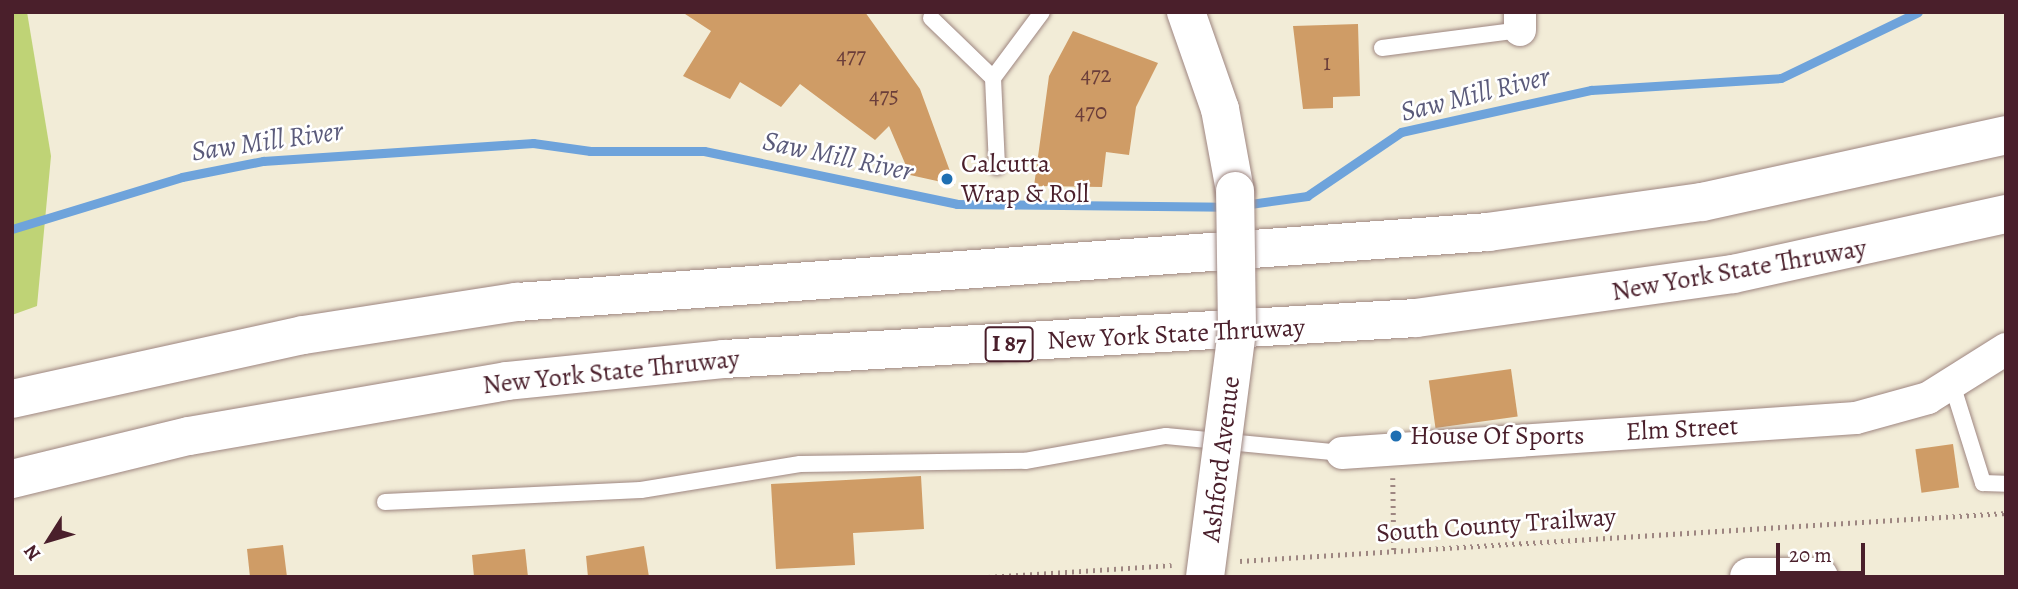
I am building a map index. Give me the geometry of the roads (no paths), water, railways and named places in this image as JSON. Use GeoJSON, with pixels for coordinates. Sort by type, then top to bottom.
{"type":"FeatureCollection","features":[{"type":"Feature","properties":{"kind":"main road","name":"Ashford Avenue"},"geometry":{"type":"LineString","coordinates":[[1186,12],[1220,108],[1235,191],[1237,329],[1205,567]]}},
{"type":"Feature","properties":{"kind":"main road"},"geometry":{"type":"LineString","coordinates":[[12,399],[303,335],[517,302],[1475,234],[1702,202],[2006,135]]}},
{"type":"Feature","properties":{"kind":"main road","name":"New York State Thruway"},"geometry":{"type":"LineString","coordinates":[[12,479],[215,430],[507,381],[724,359],[1444,315],[1733,274],[2006,214]]}},
{"type":"Feature","properties":{"kind":"main road"},"geometry":{"type":"LineString","coordinates":[[1749,577],[1819,577]]}},
{"type":"Feature","properties":{"kind":"street","name":"Elm Street"},"geometry":{"type":"LineString","coordinates":[[1342,453],[1856,418],[1912,405],[1952,384],[2006,349]]}},
{"type":"Feature","properties":{"kind":"lane"},"geometry":{"type":"LineString","coordinates":[[996,167],[993,78],[1042,12]]}},
{"type":"Feature","properties":{"kind":"lane"},"geometry":{"type":"LineString","coordinates":[[931,18],[993,78]]}},
{"type":"Feature","properties":{"kind":"lane"},"geometry":{"type":"LineString","coordinates":[[1382,48],[1520,21]]}},
{"type":"Feature","properties":{"kind":"lane"},"geometry":{"type":"LineString","coordinates":[[1952,384],[1983,483],[2006,484]]}},
{"type":"Feature","properties":{"kind":"lane"},"geometry":{"type":"LineString","coordinates":[[385,502],[641,490],[800,464],[1025,461],[1166,436],[1342,453]]}},
{"type":"Feature","properties":{"kind":"waterway","name":"Saw Mill River"},"geometry":{"type":"LineString","coordinates":[[1243,205],[1307,196],[1401,132],[1591,90],[1781,78],[1918,12]]}},
{"type":"Feature","properties":{"kind":"waterway","name":"Saw Mill River"},"geometry":{"type":"LineString","coordinates":[[12,229],[182,177],[263,161],[533,143],[590,151],[704,151],[957,204],[1226,207]]}},
{"type":"Feature","properties":{"kind":"place","name":"Calcutta Wrap & Roll"},"geometry":{"type":"Point","coordinates":[947,179]}},
{"type":"Feature","properties":{"kind":"place","name":"House Of Sports"},"geometry":{"type":"Point","coordinates":[1396,436]}}]}
